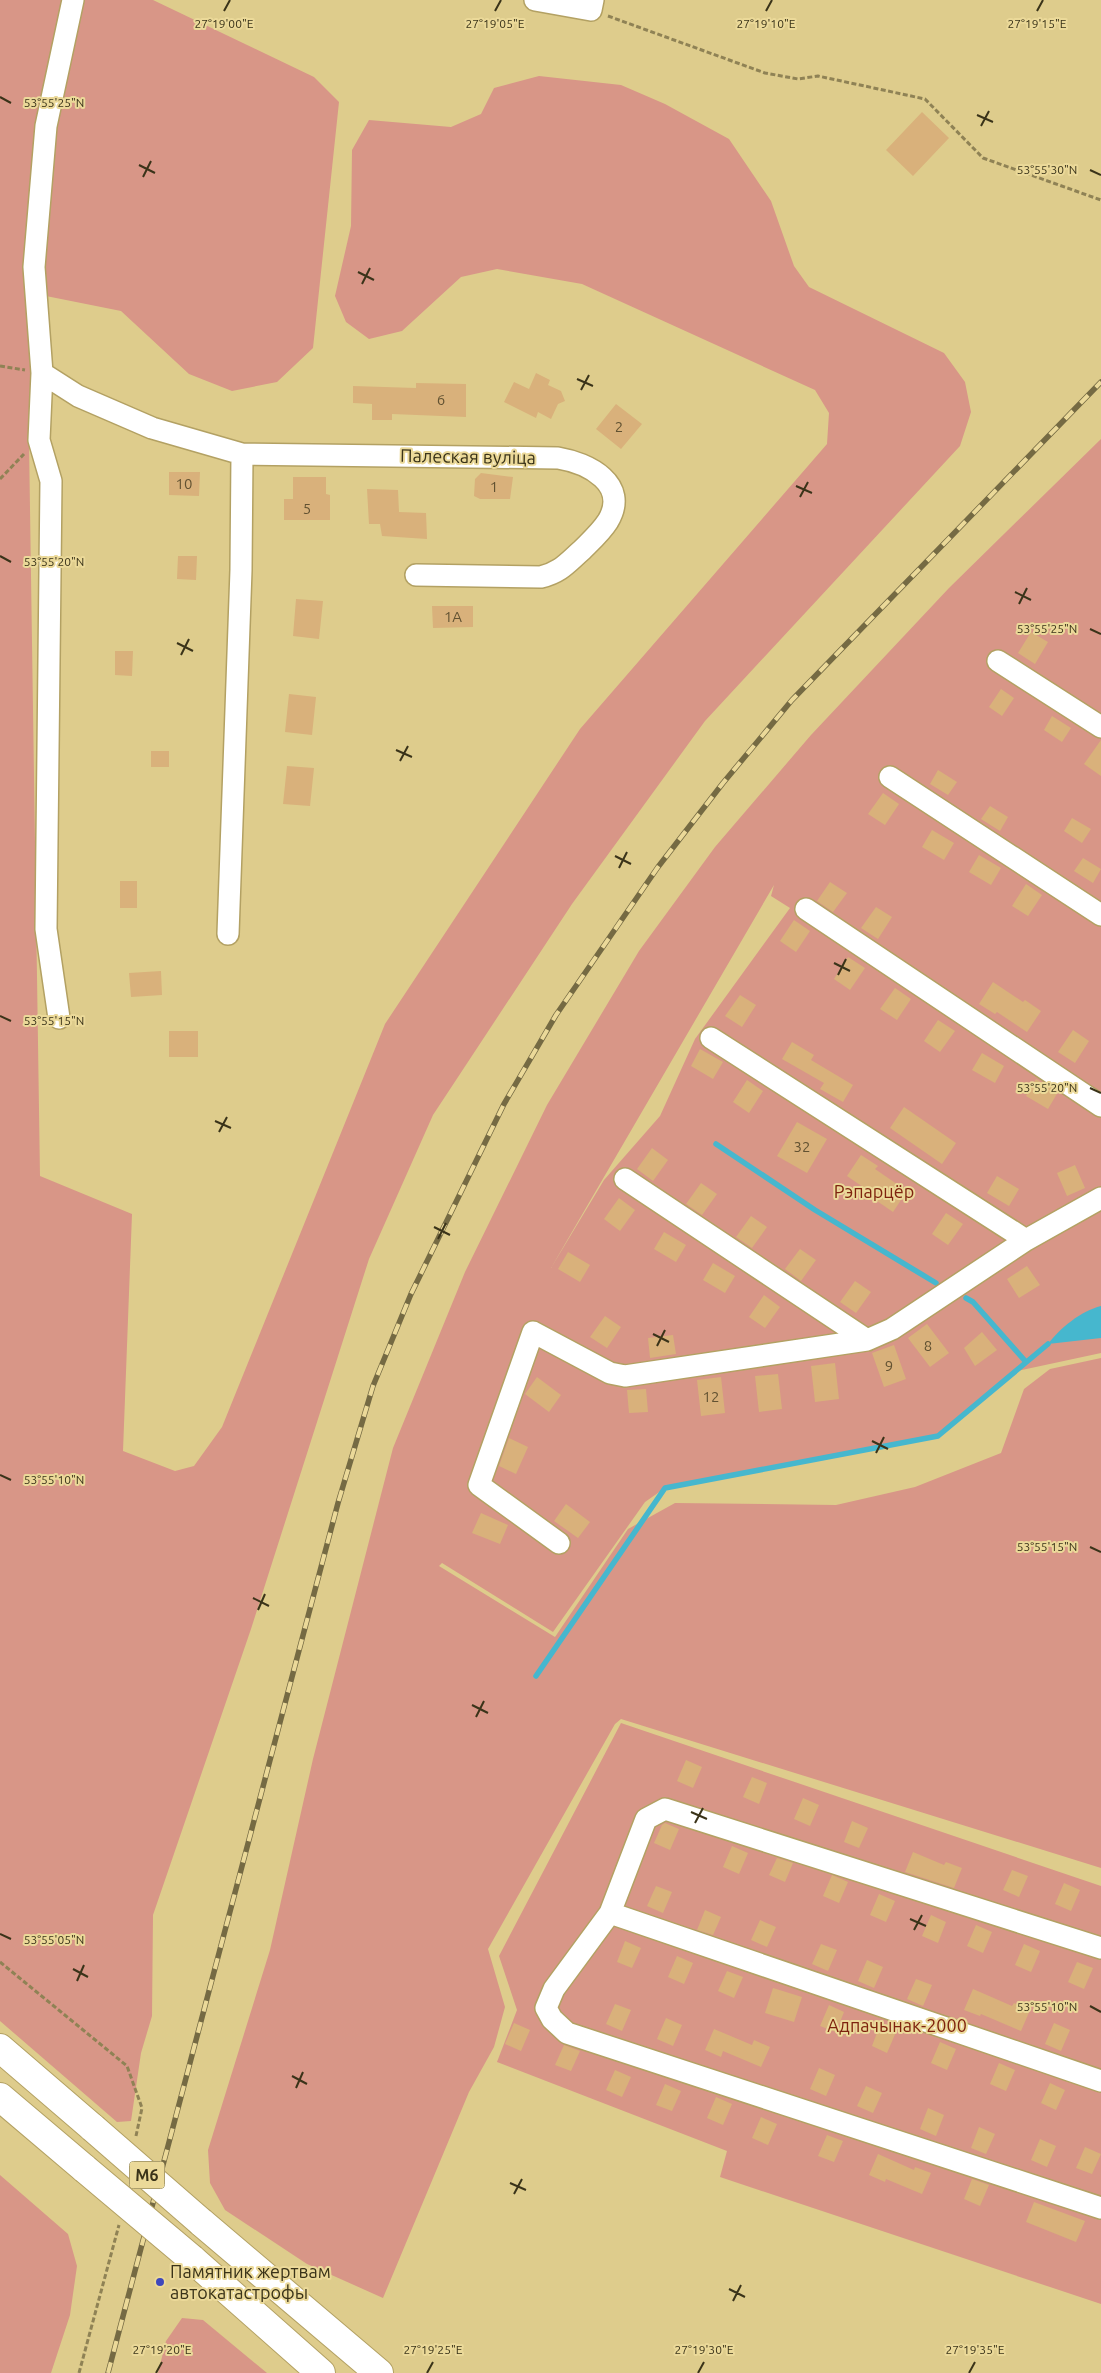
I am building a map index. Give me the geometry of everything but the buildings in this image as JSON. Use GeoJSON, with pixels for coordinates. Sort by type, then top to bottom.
{"type":"FeatureCollection","features":[{"type":"Feature","properties":{"kind":"highway","name":"М6"},"geometry":{"type":"LineString","coordinates":[[0,2048],[379,2373]]}},
{"type":"Feature","properties":{"kind":"highway","name":"М6"},"geometry":{"type":"LineString","coordinates":[[0,2097],[192,2259],[321,2373]]}},
{"type":"Feature","properties":{"kind":"street"},"geometry":{"type":"LineString","coordinates":[[59,1018],[46,929],[51,481],[39,440],[42,373],[34,267],[46,126],[73,0]]}},
{"type":"Feature","properties":{"kind":"street"},"geometry":{"type":"LineString","coordinates":[[535,0],[592,5]]}},
{"type":"Feature","properties":{"kind":"street","name":"Палеская вуліца"},"geometry":{"type":"LineString","coordinates":[[42,373],[78,396],[152,428],[242,454],[558,458],[577,461],[596,471],[609,484],[614,502],[609,520],[595,538],[556,573],[541,576],[416,575]]}},
{"type":"Feature","properties":{"kind":"street"},"geometry":{"type":"LineString","coordinates":[[228,934],[240,580],[242,454]]}},
{"type":"Feature","properties":{"kind":"street"},"geometry":{"type":"LineString","coordinates":[[998,661],[1101,727]]}},
{"type":"Feature","properties":{"kind":"street"},"geometry":{"type":"LineString","coordinates":[[890,778],[1101,915]]}},
{"type":"Feature","properties":{"kind":"street"},"geometry":{"type":"LineString","coordinates":[[806,909],[1101,1106]]}},
{"type":"Feature","properties":{"kind":"street"},"geometry":{"type":"LineString","coordinates":[[711,1038],[1026,1240]]}},
{"type":"Feature","properties":{"kind":"street"},"geometry":{"type":"LineString","coordinates":[[625,1179],[867,1340]]}},
{"type":"Feature","properties":{"kind":"street"},"geometry":{"type":"LineString","coordinates":[[559,1543],[479,1486],[533,1332],[610,1373],[625,1376],[867,1340],[892,1329],[1026,1240],[1101,1198]]}},
{"type":"Feature","properties":{"kind":"street"},"geometry":{"type":"LineString","coordinates":[[1101,1948],[665,1809],[646,1819],[610,1912],[554,1989],[546,2008],[552,2020],[567,2033],[1101,2208]]}},
{"type":"Feature","properties":{"kind":"street"},"geometry":{"type":"LineString","coordinates":[[610,1912],[1101,2082]]}},
{"type":"Feature","properties":{"kind":"path"},"geometry":{"type":"LineString","coordinates":[[592,5],[765,73],[798,79],[818,76],[925,99],[982,158],[1101,200]]}},
{"type":"Feature","properties":{"kind":"path"},"geometry":{"type":"LineString","coordinates":[[0,479],[39,440]]}},
{"type":"Feature","properties":{"kind":"green space"},"geometry":{"type":"Polygon","coordinates":[[[0,0],[153,0],[314,77],[339,102],[313,348],[277,382],[232,391],[189,374],[121,311],[41,295],[29,442],[40,1176],[132,1214],[123,1451],[175,1471],[194,1466],[222,1427],[385,1024],[580,729],[827,444],[829,413],[815,390],[582,284],[497,269],[461,277],[402,331],[369,339],[346,322],[335,296],[351,226],[352,150],[369,120],[451,127],[481,114],[494,88],[539,76],[621,85],[665,104],[729,139],[771,201],[794,266],[809,287],[944,353],[965,382],[971,412],[960,446],[705,721],[572,904],[433,1115],[369,1259],[251,1629],[153,1915],[152,2016],[141,2053],[131,2121],[117,2122],[0,2021],[0,0]]]}},
{"type":"Feature","properties":{"kind":"green space","name":"Рэпарцёр"},"geometry":{"type":"Polygon","coordinates":[[[1101,439],[1101,1353],[1013,1372],[938,1436],[665,1488],[645,1502],[553,1632],[442,1563],[439,1566],[555,1637],[628,1529],[675,1503],[836,1505],[915,1487],[1001,1453],[1024,1389],[1050,1369],[1101,1358],[1101,1868],[621,1719],[615,1724],[488,1949],[505,2007],[494,2047],[469,2092],[383,2298],[307,2264],[225,2210],[210,2183],[208,2150],[270,1950],[313,1759],[393,1448],[465,1272],[547,1105],[639,951],[715,847],[811,735],[949,588],[1101,439]],[[774,885],[551,1268],[604,1180],[660,1116],[695,1039],[790,908],[771,896],[774,885]]]}},
{"type":"Feature","properties":{"kind":"green space","name":"Адпачынак-2000"},"geometry":{"type":"Polygon","coordinates":[[[621,1723],[1101,1886],[1101,2304],[720,2177],[727,2151],[497,2062],[517,2010],[499,1956],[621,1723]]]}},
{"type":"Feature","properties":{"kind":"green space"},"geometry":{"type":"Polygon","coordinates":[[[0,2175],[68,2234],[77,2266],[70,2315],[51,2373],[0,2373],[0,2175]]]}},
{"type":"Feature","properties":{"kind":"green space"},"geometry":{"type":"Polygon","coordinates":[[[182,2318],[203,2320],[267,2373],[158,2373],[166,2341],[182,2318]]]}},
{"type":"Feature","properties":{"kind":"water"},"geometry":{"type":"Polygon","coordinates":[[[1101,1306],[1101,1338],[1048,1344],[1072,1321],[1093,1308],[1101,1306]]]}},
{"type":"Feature","properties":{"kind":"waterway"},"geometry":{"type":"LineString","coordinates":[[716,1144],[815,1210],[936,1283]]}},
{"type":"Feature","properties":{"kind":"waterway"},"geometry":{"type":"LineString","coordinates":[[966,1298],[973,1302],[1026,1362]]}},
{"type":"Feature","properties":{"kind":"waterway"},"geometry":{"type":"LineString","coordinates":[[536,1676],[665,1488],[938,1436],[1048,1344]]}},
{"type":"Feature","properties":{"kind":"railway"},"geometry":{"type":"LineString","coordinates":[[108,2373],[338,1503],[373,1386],[411,1294],[504,1104],[556,1015],[658,867],[723,783],[792,700],[1101,382]]}},
{"type":"Feature","properties":{"kind":"place","name":"Памятник жертвам автокатастрофы"},"geometry":{"type":"Point","coordinates":[160,2282]}}]}
